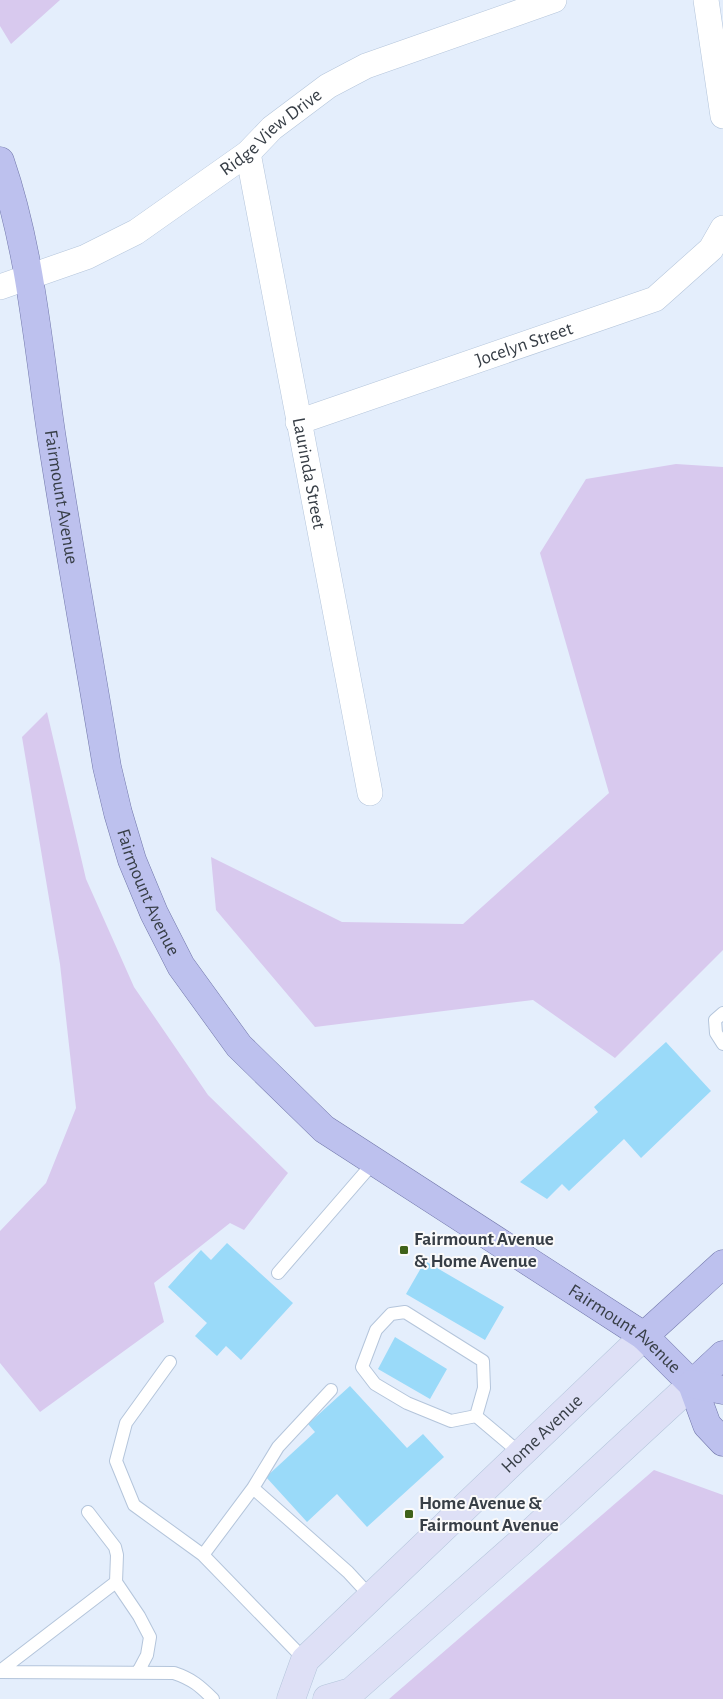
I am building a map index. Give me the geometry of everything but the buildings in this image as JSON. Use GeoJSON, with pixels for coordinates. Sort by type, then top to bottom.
{"type":"FeatureCollection","features":[{"type":"Feature","properties":{"kind":"main road","name":"Fairmount Avenue"},"geometry":{"type":"LineString","coordinates":[[0,162],[9,188],[28,276],[52,441],[107,767],[118,814],[132,860],[154,913],[181,966],[239,1046],[324,1129],[644,1336],[692,1384],[707,1426],[723,1442]]}},
{"type":"Feature","properties":{"kind":"main road","name":"Home Avenue"},"geometry":{"type":"LineString","coordinates":[[291,1699],[305,1660],[644,1336],[723,1264]]}},
{"type":"Feature","properties":{"kind":"main road"},"geometry":{"type":"LineString","coordinates":[[327,1699],[351,1692],[521,1542],[723,1354]]}},
{"type":"Feature","properties":{"kind":"main road","name":"Fairmount Avenue"},"geometry":{"type":"LineString","coordinates":[[692,1384],[723,1390]]}},
{"type":"Feature","properties":{"kind":"street","name":"Ridge View Drive"},"geometry":{"type":"LineString","coordinates":[[0,288],[28,276],[86,257],[136,232],[248,153],[272,128],[320,92],[366,66],[554,0]]}},
{"type":"Feature","properties":{"kind":"street"},"geometry":{"type":"LineString","coordinates":[[706,0],[723,116]]}},
{"type":"Feature","properties":{"kind":"street","name":"Laurinda Street"},"geometry":{"type":"LineString","coordinates":[[248,153],[370,793]]}},
{"type":"Feature","properties":{"kind":"street","name":"Jocelyn Street"},"geometry":{"type":"LineString","coordinates":[[298,422],[655,299],[711,249],[723,228]]}},
{"type":"Feature","properties":{"kind":"lane"},"geometry":{"type":"LineString","coordinates":[[723,1013],[715,1020],[716,1033],[723,1044]]}},
{"type":"Feature","properties":{"kind":"lane"},"geometry":{"type":"LineString","coordinates":[[278,1273],[374,1162]]}},
{"type":"Feature","properties":{"kind":"lane"},"geometry":{"type":"LineString","coordinates":[[405,1312],[483,1361],[484,1388],[476,1416],[451,1421],[407,1403],[375,1384],[362,1367],[376,1330],[391,1314],[405,1312]]}},
{"type":"Feature","properties":{"kind":"lane"},"geometry":{"type":"LineString","coordinates":[[170,1362],[126,1423],[116,1461],[134,1505],[203,1555],[305,1660]]}},
{"type":"Feature","properties":{"kind":"lane"},"geometry":{"type":"LineString","coordinates":[[203,1555],[253,1488],[278,1447],[331,1390]]}},
{"type":"Feature","properties":{"kind":"lane"},"geometry":{"type":"LineString","coordinates":[[476,1416],[521,1454]]}},
{"type":"Feature","properties":{"kind":"lane"},"geometry":{"type":"LineString","coordinates":[[253,1488],[348,1572],[372,1598]]}},
{"type":"Feature","properties":{"kind":"lane"},"geometry":{"type":"LineString","coordinates":[[88,1512],[115,1547],[117,1555],[116,1582],[139,1616],[150,1638],[147,1655],[138,1672]]}},
{"type":"Feature","properties":{"kind":"lane"},"geometry":{"type":"LineString","coordinates":[[0,1671],[116,1582]]}},
{"type":"Feature","properties":{"kind":"lane"},"geometry":{"type":"LineString","coordinates":[[0,1671],[174,1673],[190,1678],[201,1686],[213,1699]]}},
{"type":"Feature","properties":{"kind":"shaded area"},"geometry":{"type":"Polygon","coordinates":[[[0,0],[60,0],[11,44],[0,26],[0,0]]]}},
{"type":"Feature","properties":{"kind":"shaded area"},"geometry":{"type":"Polygon","coordinates":[[[676,464],[723,467],[723,950],[615,1058],[533,1000],[315,1027],[216,910],[211,857],[342,922],[463,924],[609,793],[540,553],[586,479],[676,464]]]}},
{"type":"Feature","properties":{"kind":"shaded area"},"geometry":{"type":"Polygon","coordinates":[[[47,712],[86,879],[134,987],[208,1095],[288,1173],[244,1230],[230,1223],[154,1283],[164,1322],[40,1412],[0,1363],[0,1231],[46,1183],[76,1108],[60,964],[22,737],[47,712]]]}},
{"type":"Feature","properties":{"kind":"shaded area"},"geometry":{"type":"Polygon","coordinates":[[[654,1470],[723,1495],[723,1699],[389,1699],[654,1470]]]}},
{"type":"Feature","properties":{"kind":"place","name":"Fairmount Avenue & Home Avenue"},"geometry":{"type":"Point","coordinates":[404,1250]}},
{"type":"Feature","properties":{"kind":"place","name":"Home Avenue & Fairmount Avenue"},"geometry":{"type":"Point","coordinates":[409,1514]}}]}
